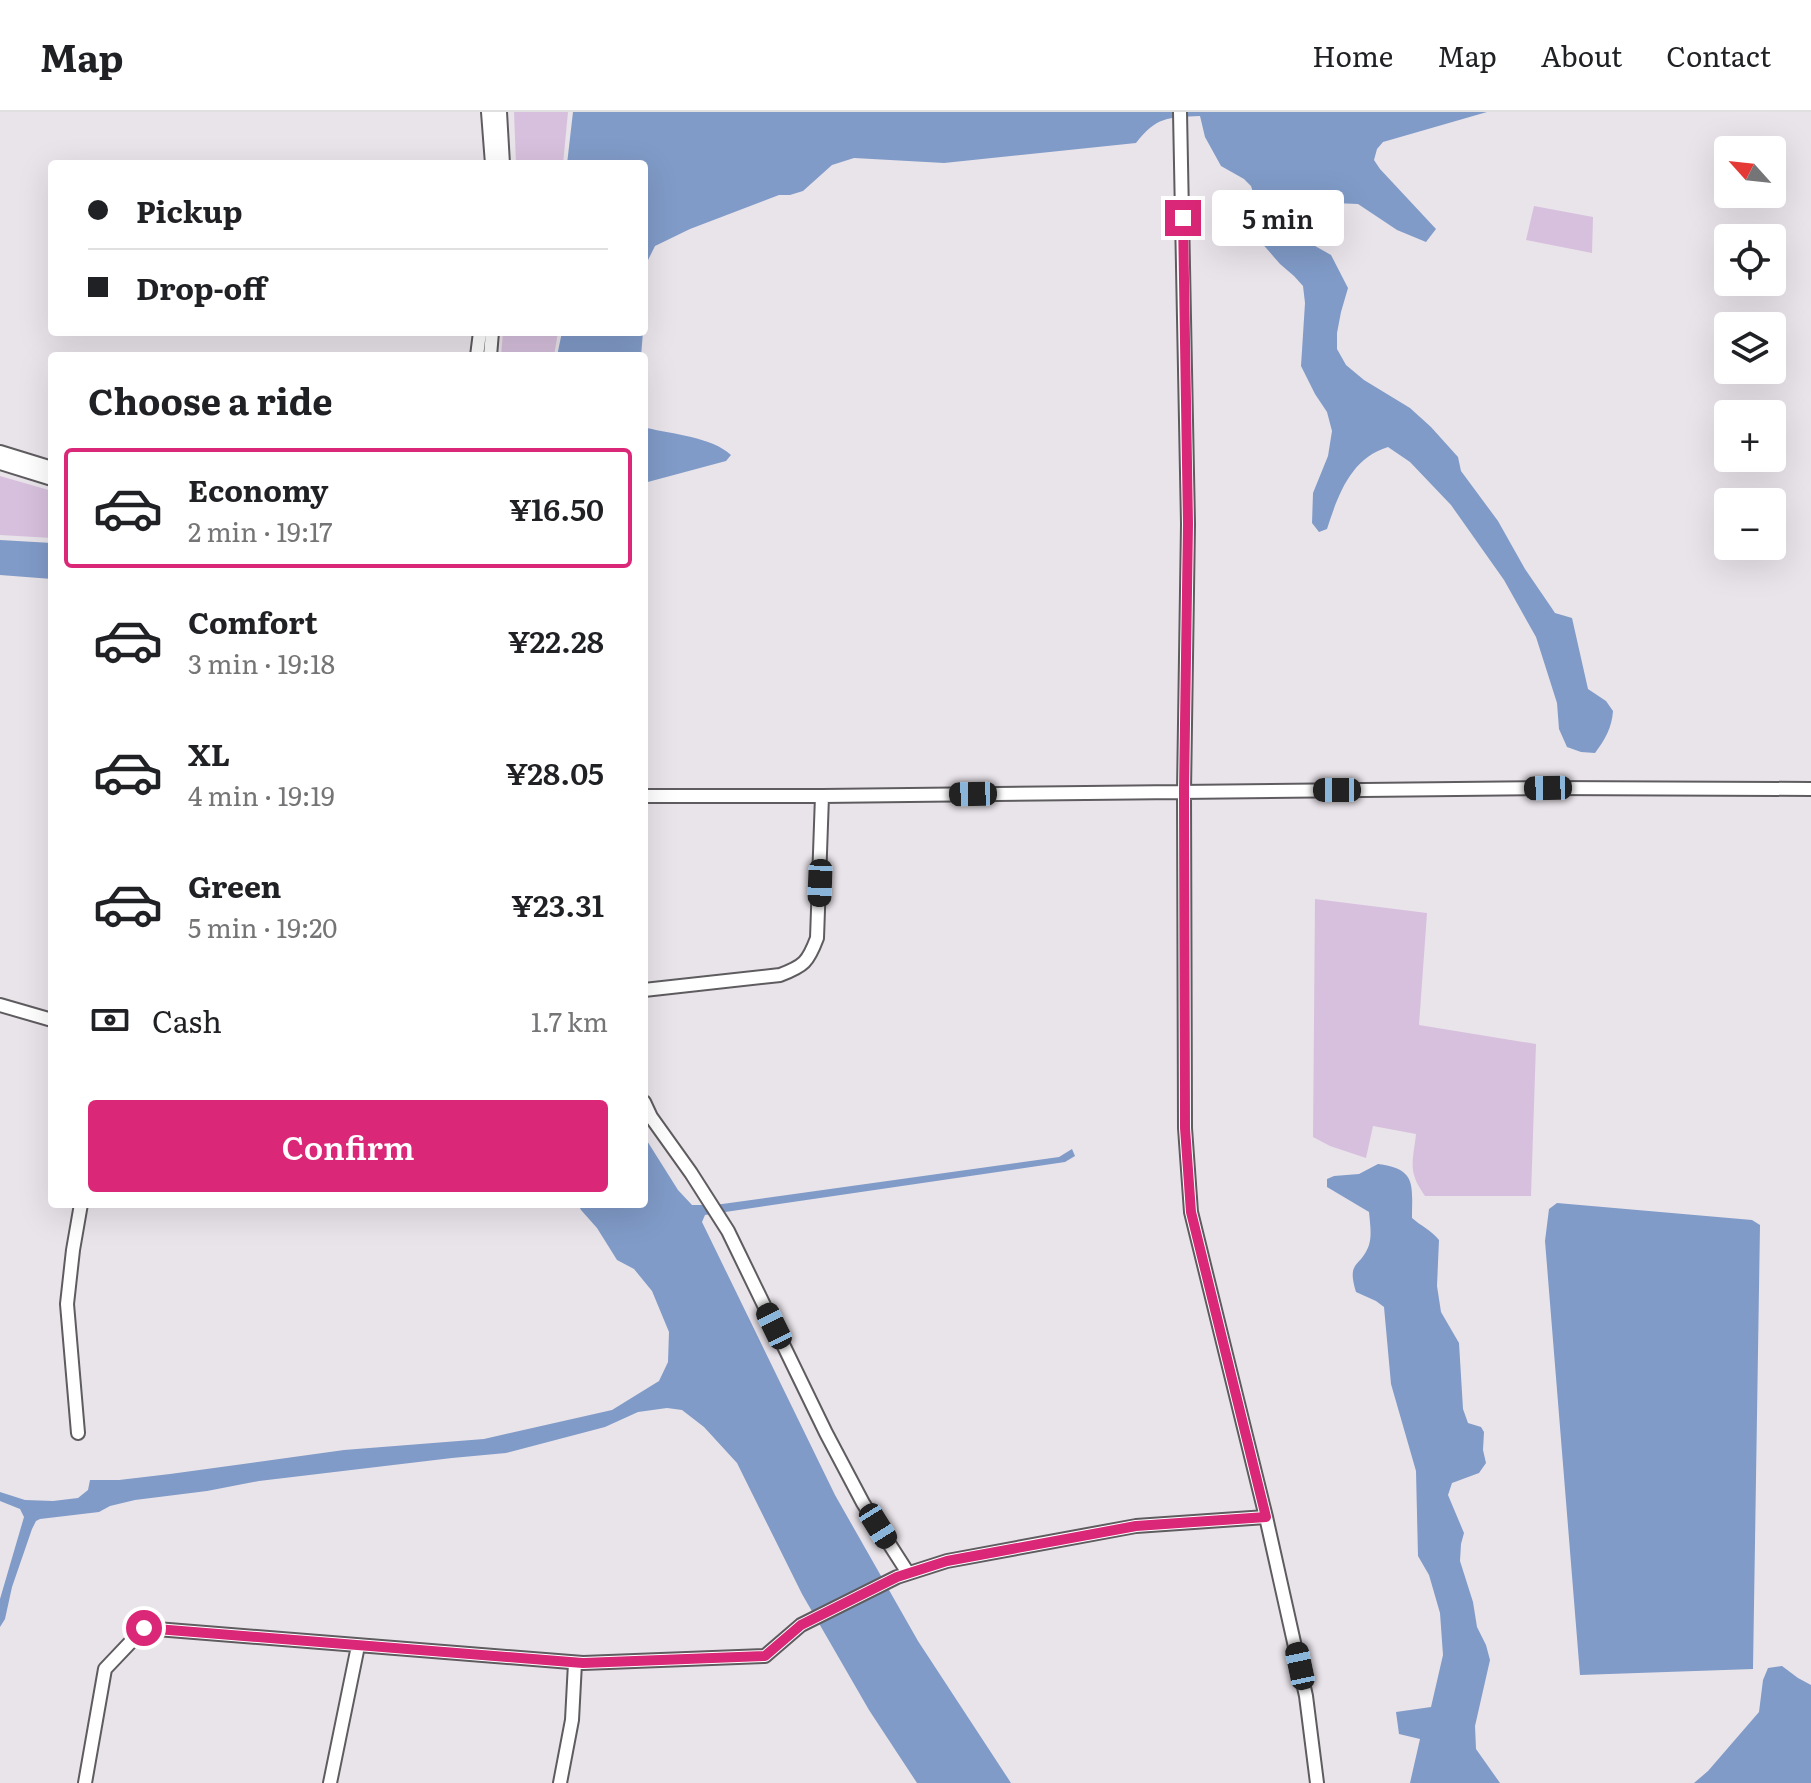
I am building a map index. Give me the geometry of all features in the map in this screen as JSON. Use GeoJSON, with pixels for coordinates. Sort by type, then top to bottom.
{"type":"FeatureCollection","features":[{"type":"Feature","properties":{"kind":"street"},"geometry":{"type":"LineString","coordinates":[[488,112],[492,160]]}},
{"type":"Feature","properties":{"kind":"street"},"geometry":{"type":"LineString","coordinates":[[500,112],[503,160]]}},
{"type":"Feature","properties":{"kind":"street"},"geometry":{"type":"LineString","coordinates":[[1180,119],[1188,524],[1184,791],[1185,1128],[1191,1212],[1266,1517],[1306,1696],[1317,1783]]}},
{"type":"Feature","properties":{"kind":"street"},"geometry":{"type":"LineString","coordinates":[[0,452],[48,467]]}},
{"type":"Feature","properties":{"kind":"street"},"geometry":{"type":"LineString","coordinates":[[0,463],[48,478]]}},
{"type":"Feature","properties":{"kind":"street"},"geometry":{"type":"LineString","coordinates":[[648,796],[1548,788],[1811,789]]}},
{"type":"Feature","properties":{"kind":"street"},"geometry":{"type":"LineString","coordinates":[[648,990],[780,975],[800,968],[810,957],[817,938],[822,796]]}},
{"type":"Feature","properties":{"kind":"street"},"geometry":{"type":"LineString","coordinates":[[0,1005],[48,1019]]}},
{"type":"Feature","properties":{"kind":"street"},"geometry":{"type":"LineString","coordinates":[[648,1111],[728,1231],[826,1433],[902,1575]]}},
{"type":"Feature","properties":{"kind":"street"},"geometry":{"type":"LineString","coordinates":[[78,1433],[67,1304],[80,1208]]}},
{"type":"Feature","properties":{"kind":"street"},"geometry":{"type":"LineString","coordinates":[[85,1783],[105,1669],[144,1628],[575,1663],[765,1656],[801,1625],[902,1575],[947,1561],[1136,1526],[1266,1517]]}},
{"type":"Feature","properties":{"kind":"street"},"geometry":{"type":"LineString","coordinates":[[330,1783],[358,1646]]}},
{"type":"Feature","properties":{"kind":"street"},"geometry":{"type":"LineString","coordinates":[[560,1783],[572,1720],[575,1663]]}},
{"type":"Feature","properties":{"kind":"shaded area"},"geometry":{"type":"Polygon","coordinates":[[[514,112],[568,112],[563,160],[516,160],[514,112]]]}},
{"type":"Feature","properties":{"kind":"shaded area"},"geometry":{"type":"Polygon","coordinates":[[[1534,206],[1593,217],[1592,253],[1526,240],[1534,206]]]}},
{"type":"Feature","properties":{"kind":"shaded area"},"geometry":{"type":"Polygon","coordinates":[[[503,336],[557,336],[555,352],[501,352],[503,336]]]}},
{"type":"Feature","properties":{"kind":"shaded area"},"geometry":{"type":"Polygon","coordinates":[[[0,476],[48,490],[48,538],[0,535],[0,476]]]}},
{"type":"Feature","properties":{"kind":"shaded area"},"geometry":{"type":"Polygon","coordinates":[[[1315,899],[1427,913],[1419,1025],[1536,1044],[1531,1196],[1425,1196],[1413,1173],[1416,1134],[1373,1126],[1366,1158],[1313,1137],[1315,899]]]}},
{"type":"Feature","properties":{"kind":"water"},"geometry":{"type":"Polygon","coordinates":[[[573,112],[1487,112],[1383,142],[1377,149],[1374,160],[1380,169],[1436,229],[1426,242],[1397,230],[1358,204],[1333,203],[1317,210],[1308,218],[1303,230],[1308,242],[1331,255],[1348,288],[1337,333],[1337,349],[1346,365],[1364,380],[1410,408],[1458,457],[1461,471],[1498,521],[1555,613],[1572,618],[1588,689],[1606,701],[1613,711],[1610,728],[1602,743],[1595,753],[1567,747],[1559,729],[1557,703],[1536,637],[1504,580],[1451,505],[1410,462],[1388,447],[1375,452],[1348,479],[1327,529],[1319,532],[1312,523],[1313,493],[1328,456],[1332,431],[1327,412],[1301,366],[1305,303],[1303,286],[1253,233],[1251,219],[1255,199],[1251,186],[1221,166],[1205,137],[1200,116],[1164,120],[1150,128],[1136,143],[944,163],[854,158],[832,165],[803,191],[779,195],[690,229],[655,246],[648,260],[648,160],[567,160],[573,112]]]}},
{"type":"Feature","properties":{"kind":"water"},"geometry":{"type":"Polygon","coordinates":[[[561,336],[643,336],[641,352],[558,352],[561,336]]]}},
{"type":"Feature","properties":{"kind":"water"},"geometry":{"type":"Polygon","coordinates":[[[648,428],[713,444],[731,455],[726,461],[648,482],[648,428]]]}},
{"type":"Feature","properties":{"kind":"water"},"geometry":{"type":"Polygon","coordinates":[[[0,540],[48,543],[48,579],[0,575],[0,540]]]}},
{"type":"Feature","properties":{"kind":"water"},"geometry":{"type":"Polygon","coordinates":[[[648,1142],[678,1190],[692,1205],[715,1205],[1059,1157],[1072,1149],[1075,1156],[1065,1162],[705,1215],[702,1222],[835,1495],[918,1641],[1011,1783],[917,1783],[869,1710],[802,1594],[737,1463],[704,1427],[682,1410],[667,1408],[638,1412],[605,1427],[506,1453],[259,1481],[135,1500],[99,1512],[40,1519],[32,1529],[0,1627],[0,1599],[24,1517],[20,1509],[0,1501],[0,1492],[25,1500],[53,1501],[78,1498],[88,1490],[90,1480],[170,1474],[344,1450],[484,1439],[612,1410],[659,1381],[668,1362],[669,1332],[652,1291],[634,1269],[617,1260],[597,1228],[581,1210],[648,1208],[648,1142]]]}},
{"type":"Feature","properties":{"kind":"water"},"geometry":{"type":"Polygon","coordinates":[[[1378,1164],[1391,1166],[1406,1175],[1412,1188],[1412,1218],[1439,1240],[1437,1286],[1441,1312],[1459,1343],[1463,1409],[1468,1423],[1481,1427],[1484,1432],[1486,1463],[1479,1473],[1452,1483],[1448,1495],[1464,1533],[1460,1561],[1477,1627],[1490,1660],[1475,1726],[1476,1749],[1500,1783],[1410,1783],[1420,1739],[1399,1734],[1396,1712],[1431,1707],[1443,1655],[1440,1613],[1429,1575],[1418,1556],[1416,1471],[1391,1384],[1384,1307],[1356,1292],[1353,1282],[1354,1269],[1370,1241],[1369,1212],[1327,1187],[1327,1179],[1359,1174],[1378,1164]]]}},
{"type":"Feature","properties":{"kind":"water"},"geometry":{"type":"Polygon","coordinates":[[[1557,1203],[1752,1220],[1760,1225],[1753,1669],[1580,1675],[1545,1241],[1549,1209],[1557,1203]]]}},
{"type":"Feature","properties":{"kind":"water"},"geometry":{"type":"Polygon","coordinates":[[[1782,1666],[1811,1685],[1811,1783],[1694,1783],[1759,1712],[1763,1680],[1768,1668],[1782,1666]]]}},
{"type":"Feature","properties":{"kind":"route"},"geometry":{"type":"LineString","coordinates":[[144,1628],[583,1663],[765,1656],[801,1625],[897,1577],[947,1561],[1136,1526],[1266,1517],[1191,1212],[1187,1169],[1184,791],[1188,524],[1183,218]]}}]}
